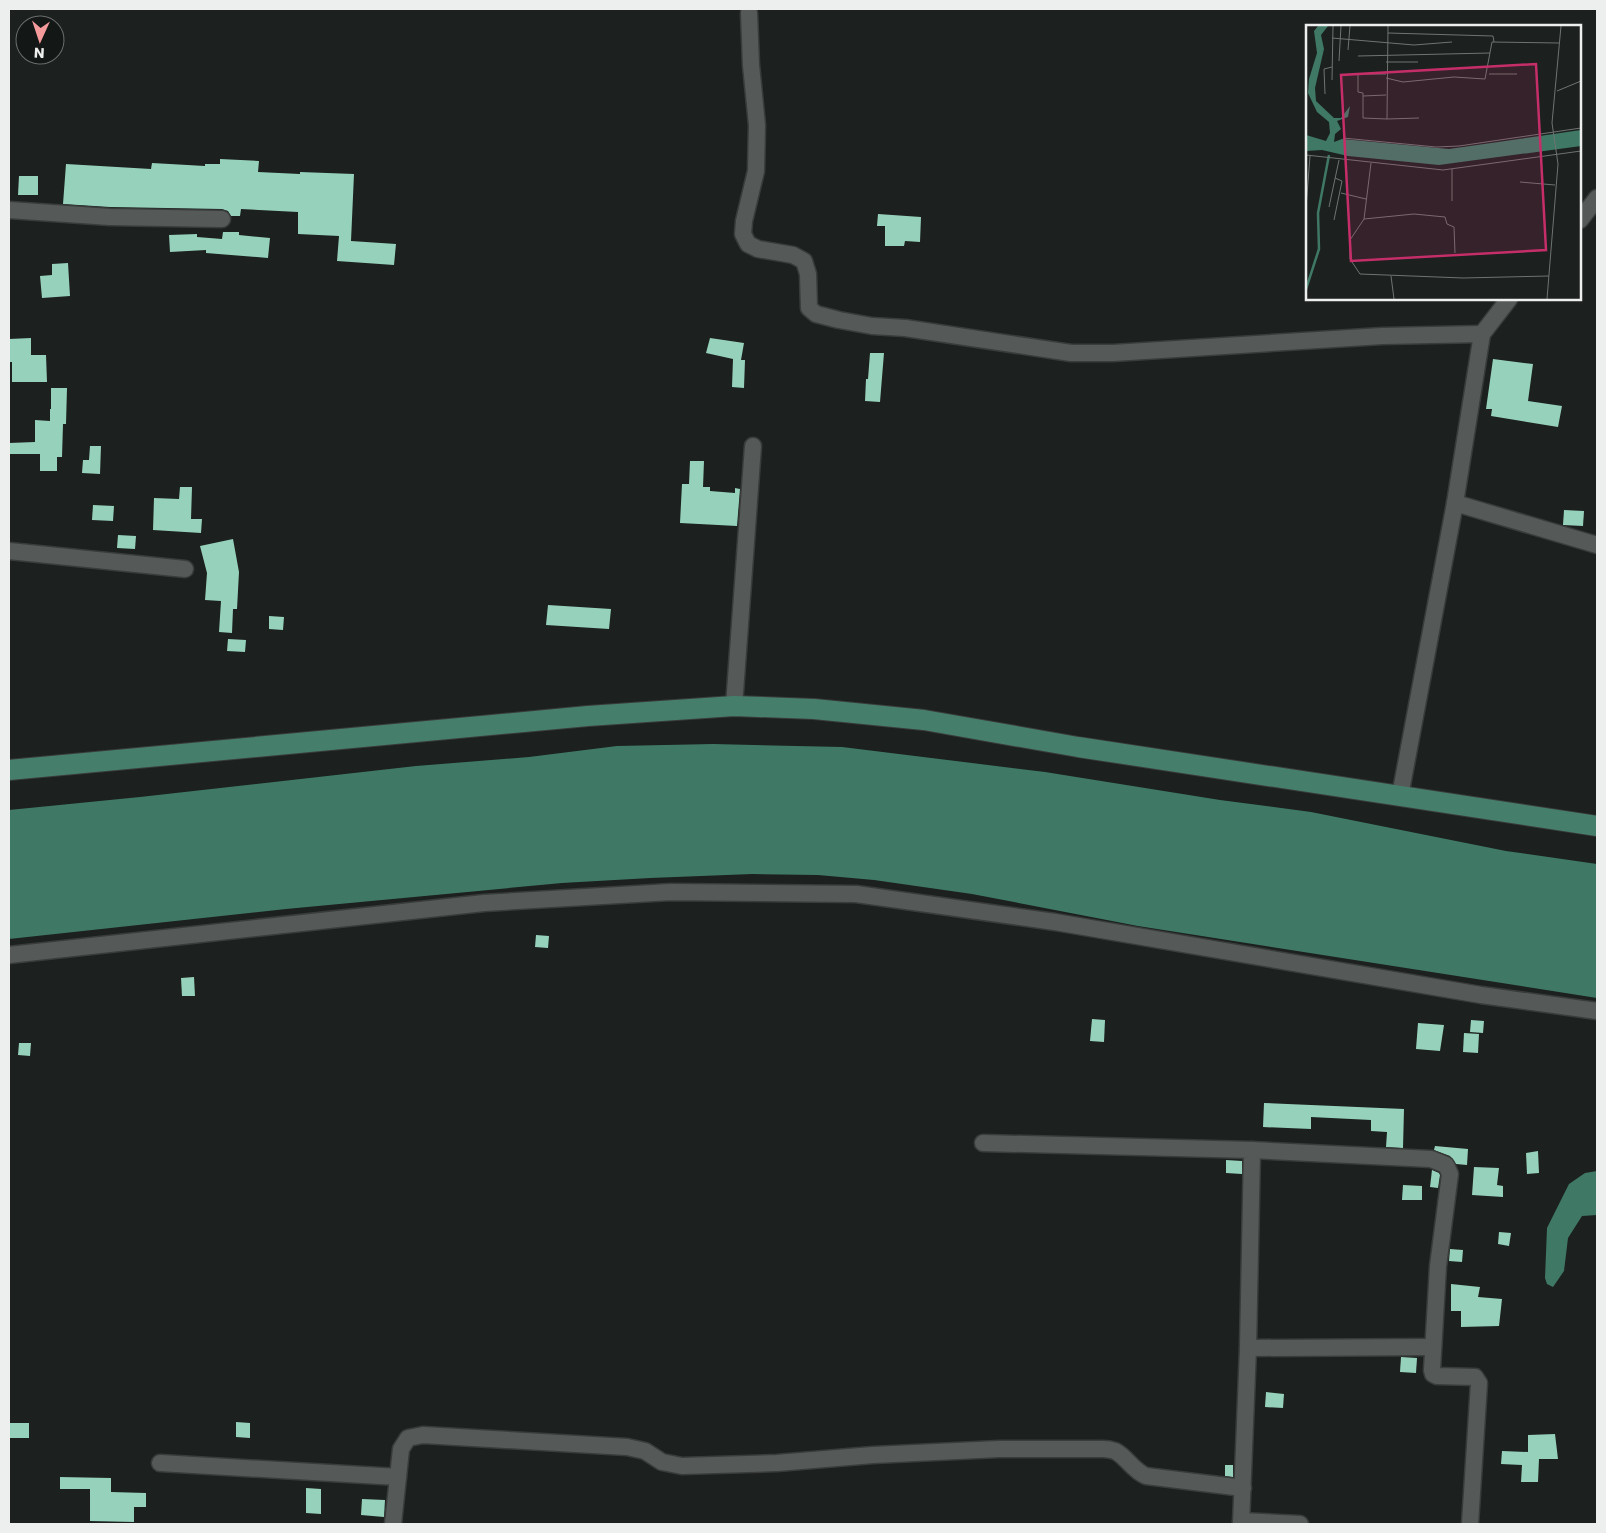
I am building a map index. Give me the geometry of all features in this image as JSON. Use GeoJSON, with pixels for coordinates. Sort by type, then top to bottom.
{"type":"FeatureCollection","features":[{"type":"Feature","properties":{"kind":"main road"},"geometry":{"type":"LineString","coordinates":[[9,770],[588,716],[734,706],[814,709],[924,720],[1078,747],[1597,826]]}},
{"type":"Feature","properties":{"kind":"street"},"geometry":{"type":"LineString","coordinates":[[749,13],[751,65],[757,125],[757,154],[756,171],[743,234],[748,244],[758,249],[804,260],[808,274],[809,308],[816,314],[872,326],[905,328],[1079,353],[1113,353],[1382,336],[1482,334]]}},
{"type":"Feature","properties":{"kind":"street"},"geometry":{"type":"LineString","coordinates":[[1581,219],[1597,198]]}},
{"type":"Feature","properties":{"kind":"street"},"geometry":{"type":"LineString","coordinates":[[9,210],[110,217],[222,219]]}},
{"type":"Feature","properties":{"kind":"street"},"geometry":{"type":"LineString","coordinates":[[1400,796],[1455,503],[1482,334],[1508,300]]}},
{"type":"Feature","properties":{"kind":"street"},"geometry":{"type":"LineString","coordinates":[[734,706],[753,446]]}},
{"type":"Feature","properties":{"kind":"street"},"geometry":{"type":"LineString","coordinates":[[1455,503],[1597,545]]}},
{"type":"Feature","properties":{"kind":"street"},"geometry":{"type":"LineString","coordinates":[[9,551],[185,570]]}},
{"type":"Feature","properties":{"kind":"street"},"geometry":{"type":"LineString","coordinates":[[9,955],[484,902],[671,892],[856,894],[1054,922],[1481,994],[1597,1010]]}},
{"type":"Feature","properties":{"kind":"street"},"geometry":{"type":"LineString","coordinates":[[983,1143],[1252,1150],[1431,1159],[1446,1165],[1450,1174],[1438,1266],[1433,1374],[1436,1376],[1475,1377],[1479,1383],[1470,1524]]}},
{"type":"Feature","properties":{"kind":"street"},"geometry":{"type":"LineString","coordinates":[[1252,1150],[1248,1348],[1241,1523],[1300,1524]]}},
{"type":"Feature","properties":{"kind":"street"},"geometry":{"type":"LineString","coordinates":[[1248,1348],[1433,1347]]}},
{"type":"Feature","properties":{"kind":"street"},"geometry":{"type":"LineString","coordinates":[[393,1524],[401,1449],[408,1438],[423,1435],[626,1447],[645,1451],[662,1462],[682,1466],[777,1463],[873,1455],[999,1449],[1103,1449],[1114,1451],[1123,1457],[1137,1472],[1146,1476],[1243,1488]]}},
{"type":"Feature","properties":{"kind":"street"},"geometry":{"type":"LineString","coordinates":[[160,1463],[398,1477]]}},
{"type":"Feature","properties":{"kind":"shaded area"},"geometry":{"type":"Polygon","coordinates":[[[713,744],[842,747],[1045,772],[1220,800],[1311,812],[1506,851],[1597,864],[1597,998],[1138,926],[972,894],[874,880],[818,875],[752,874],[562,883],[286,909],[9,939],[9,810],[416,766],[529,757],[617,746],[713,744]]]}},
{"type":"Feature","properties":{"kind":"shaded area"},"geometry":{"type":"Polygon","coordinates":[[[1597,1171],[1597,1215],[1582,1216],[1568,1238],[1564,1271],[1553,1287],[1547,1284],[1545,1278],[1547,1228],[1569,1184],[1585,1173],[1597,1171]]]}},
{"type":"Feature","properties":{"kind":"building"},"geometry":{"type":"Polygon","coordinates":[[[220,159],[259,161],[258,172],[354,174],[351,241],[396,244],[394,265],[337,261],[339,236],[298,234],[298,212],[241,209],[240,216],[231,216],[228,211],[222,209],[110,207],[63,204],[66,164],[151,169],[152,163],[205,166],[205,164],[220,164],[220,159]]]}},
{"type":"Feature","properties":{"kind":"building"},"geometry":{"type":"Polygon","coordinates":[[[19,176],[38,176],[38,195],[18,195],[19,176]]]}},
{"type":"Feature","properties":{"kind":"building"},"geometry":{"type":"Polygon","coordinates":[[[878,214],[921,217],[920,242],[905,241],[904,246],[885,246],[885,226],[877,226],[878,214]]]}},
{"type":"Feature","properties":{"kind":"building"},"geometry":{"type":"Polygon","coordinates":[[[223,232],[239,232],[239,235],[270,238],[268,258],[206,253],[206,250],[170,252],[169,235],[197,234],[197,237],[222,239],[223,232]]]}},
{"type":"Feature","properties":{"kind":"building"},"geometry":{"type":"Polygon","coordinates":[[[68,263],[70,296],[42,298],[40,276],[52,275],[52,264],[68,263]]]}},
{"type":"Feature","properties":{"kind":"building"},"geometry":{"type":"Polygon","coordinates":[[[31,338],[31,355],[46,355],[47,382],[12,382],[12,362],[9,362],[9,339],[31,338]]]}},
{"type":"Feature","properties":{"kind":"building"},"geometry":{"type":"Polygon","coordinates":[[[710,338],[744,343],[741,360],[745,360],[744,388],[732,387],[733,359],[706,353],[710,338]]]}},
{"type":"Feature","properties":{"kind":"building"},"geometry":{"type":"Polygon","coordinates":[[[870,353],[884,353],[880,402],[865,401],[870,353]]]}},
{"type":"Feature","properties":{"kind":"building"},"geometry":{"type":"Polygon","coordinates":[[[1493,359],[1533,364],[1528,401],[1562,406],[1558,427],[1491,416],[1492,409],[1486,409],[1493,359]]]}},
{"type":"Feature","properties":{"kind":"building"},"geometry":{"type":"Polygon","coordinates":[[[51,388],[67,388],[66,424],[63,424],[62,457],[57,457],[57,471],[40,471],[40,454],[9,454],[9,443],[35,442],[35,420],[50,421],[51,388]]]}},
{"type":"Feature","properties":{"kind":"building"},"geometry":{"type":"Polygon","coordinates":[[[90,446],[101,446],[100,474],[82,473],[83,460],[89,460],[90,446]]]}},
{"type":"Feature","properties":{"kind":"building"},"geometry":{"type":"Polygon","coordinates":[[[690,461],[704,461],[703,487],[710,487],[710,491],[735,493],[735,488],[740,489],[737,526],[680,523],[682,484],[689,484],[690,461]]]}},
{"type":"Feature","properties":{"kind":"building"},"geometry":{"type":"Polygon","coordinates":[[[180,487],[192,487],[191,519],[202,519],[201,533],[153,530],[154,498],[179,499],[180,487]]]}},
{"type":"Feature","properties":{"kind":"building"},"geometry":{"type":"Polygon","coordinates":[[[93,505],[114,506],[113,521],[92,520],[93,505]]]}},
{"type":"Feature","properties":{"kind":"building"},"geometry":{"type":"Polygon","coordinates":[[[1564,510],[1584,511],[1583,526],[1563,525],[1564,510]]]}},
{"type":"Feature","properties":{"kind":"building"},"geometry":{"type":"Polygon","coordinates":[[[118,535],[136,536],[135,549],[117,548],[118,535]]]}},
{"type":"Feature","properties":{"kind":"building"},"geometry":{"type":"Polygon","coordinates":[[[233,539],[239,572],[237,609],[233,609],[232,633],[219,632],[221,601],[205,600],[207,573],[200,546],[233,539]]]}},
{"type":"Feature","properties":{"kind":"building"},"geometry":{"type":"Polygon","coordinates":[[[548,605],[611,609],[609,629],[546,625],[548,605]]]}},
{"type":"Feature","properties":{"kind":"building"},"geometry":{"type":"Polygon","coordinates":[[[269,616],[284,617],[283,630],[269,629],[269,616]]]}},
{"type":"Feature","properties":{"kind":"building"},"geometry":{"type":"Polygon","coordinates":[[[228,639],[246,640],[245,652],[227,651],[228,639]]]}},
{"type":"Feature","properties":{"kind":"building"},"geometry":{"type":"Polygon","coordinates":[[[536,935],[549,936],[548,948],[535,947],[536,935]]]}},
{"type":"Feature","properties":{"kind":"building"},"geometry":{"type":"Polygon","coordinates":[[[194,977],[195,996],[182,996],[181,978],[194,977]]]}},
{"type":"Feature","properties":{"kind":"building"},"geometry":{"type":"Polygon","coordinates":[[[1092,1019],[1105,1020],[1104,1042],[1090,1041],[1092,1019]]]}},
{"type":"Feature","properties":{"kind":"building"},"geometry":{"type":"Polygon","coordinates":[[[1471,1020],[1484,1021],[1483,1033],[1470,1032],[1471,1020]]]}},
{"type":"Feature","properties":{"kind":"building"},"geometry":{"type":"Polygon","coordinates":[[[1418,1023],[1444,1025],[1440,1051],[1416,1049],[1418,1023]]]}},
{"type":"Feature","properties":{"kind":"building"},"geometry":{"type":"Polygon","coordinates":[[[1464,1033],[1479,1034],[1478,1053],[1463,1052],[1464,1033]]]}},
{"type":"Feature","properties":{"kind":"building"},"geometry":{"type":"Polygon","coordinates":[[[19,1043],[31,1043],[30,1056],[18,1055],[19,1043]]]}},
{"type":"Feature","properties":{"kind":"building"},"geometry":{"type":"Polygon","coordinates":[[[1264,1103],[1404,1109],[1403,1148],[1386,1147],[1387,1132],[1371,1131],[1371,1120],[1311,1117],[1311,1129],[1263,1127],[1264,1103]]]}},
{"type":"Feature","properties":{"kind":"building"},"geometry":{"type":"Polygon","coordinates":[[[1435,1146],[1468,1149],[1467,1165],[1456,1164],[1450,1156],[1434,1150],[1435,1146]]]}},
{"type":"Feature","properties":{"kind":"building"},"geometry":{"type":"Polygon","coordinates":[[[1538,1151],[1539,1173],[1527,1174],[1526,1153],[1538,1151]]]}},
{"type":"Feature","properties":{"kind":"building"},"geometry":{"type":"Polygon","coordinates":[[[1226,1160],[1242,1161],[1242,1174],[1226,1173],[1226,1160]]]}},
{"type":"Feature","properties":{"kind":"building"},"geometry":{"type":"Polygon","coordinates":[[[1474,1167],[1499,1168],[1497,1185],[1503,1186],[1503,1197],[1472,1195],[1474,1167]]]}},
{"type":"Feature","properties":{"kind":"building"},"geometry":{"type":"Polygon","coordinates":[[[1432,1170],[1440,1175],[1438,1188],[1430,1187],[1432,1170]]]}},
{"type":"Feature","properties":{"kind":"building"},"geometry":{"type":"Polygon","coordinates":[[[1403,1185],[1422,1186],[1422,1200],[1402,1200],[1403,1185]]]}},
{"type":"Feature","properties":{"kind":"building"},"geometry":{"type":"Polygon","coordinates":[[[1499,1232],[1511,1233],[1509,1246],[1498,1244],[1499,1232]]]}},
{"type":"Feature","properties":{"kind":"building"},"geometry":{"type":"Polygon","coordinates":[[[1450,1249],[1463,1250],[1462,1262],[1449,1261],[1450,1249]]]}},
{"type":"Feature","properties":{"kind":"building"},"geometry":{"type":"Polygon","coordinates":[[[1451,1284],[1480,1287],[1478,1297],[1502,1299],[1499,1326],[1461,1327],[1461,1311],[1451,1311],[1451,1284]]]}},
{"type":"Feature","properties":{"kind":"building"},"geometry":{"type":"Polygon","coordinates":[[[1401,1357],[1417,1358],[1416,1373],[1400,1372],[1401,1357]]]}},
{"type":"Feature","properties":{"kind":"building"},"geometry":{"type":"Polygon","coordinates":[[[1266,1392],[1284,1394],[1283,1408],[1265,1407],[1266,1392]]]}},
{"type":"Feature","properties":{"kind":"building"},"geometry":{"type":"Polygon","coordinates":[[[236,1422],[250,1423],[250,1438],[236,1437],[236,1422]]]}},
{"type":"Feature","properties":{"kind":"building"},"geometry":{"type":"Polygon","coordinates":[[[9,1423],[29,1423],[29,1438],[9,1438],[9,1423]]]}},
{"type":"Feature","properties":{"kind":"building"},"geometry":{"type":"Polygon","coordinates":[[[1555,1434],[1558,1459],[1539,1459],[1538,1482],[1521,1482],[1522,1465],[1501,1464],[1502,1451],[1528,1452],[1528,1435],[1555,1434]]]}},
{"type":"Feature","properties":{"kind":"building"},"geometry":{"type":"Polygon","coordinates":[[[1225,1465],[1233,1465],[1233,1477],[1225,1476],[1225,1465]]]}},
{"type":"Feature","properties":{"kind":"building"},"geometry":{"type":"Polygon","coordinates":[[[60,1477],[111,1478],[111,1492],[146,1493],[146,1507],[134,1507],[134,1522],[90,1521],[90,1489],[60,1489],[60,1477]]]}},
{"type":"Feature","properties":{"kind":"building"},"geometry":{"type":"Polygon","coordinates":[[[306,1488],[321,1489],[321,1514],[306,1513],[306,1488]]]}},
{"type":"Feature","properties":{"kind":"building"},"geometry":{"type":"Polygon","coordinates":[[[362,1499],[385,1500],[384,1517],[361,1515],[362,1499]]]}}]}
